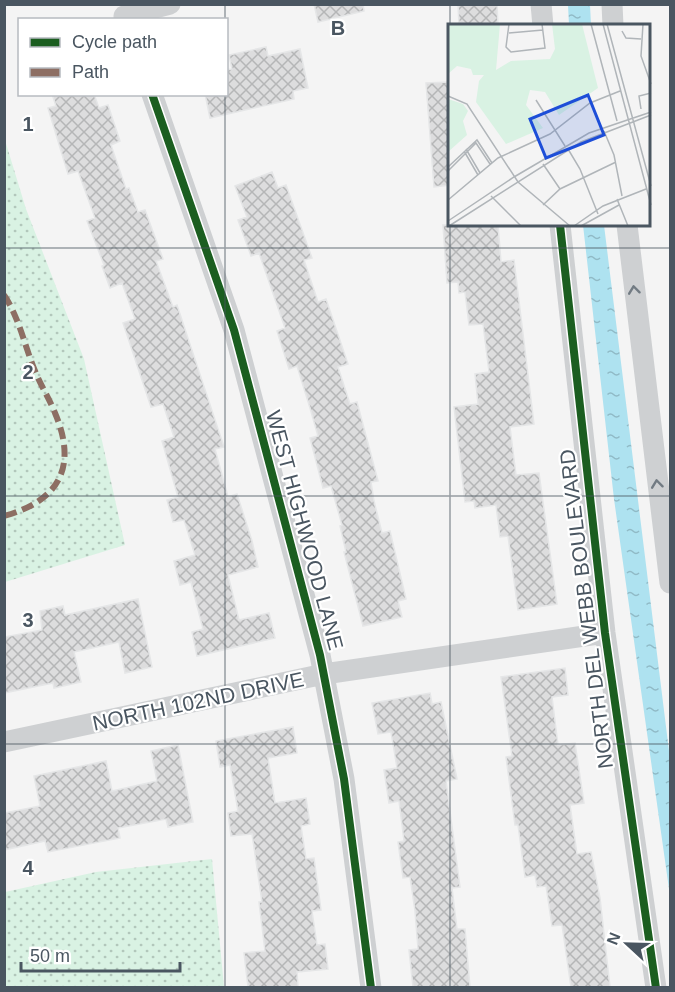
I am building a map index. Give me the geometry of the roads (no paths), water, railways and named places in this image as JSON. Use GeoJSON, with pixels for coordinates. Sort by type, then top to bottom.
{"type":"FeatureCollection","features":[{"type":"Feature","properties":{"kind":"street"},"geometry":{"type":"LineString","coordinates":[[124,13],[170,4]]}},
{"type":"Feature","properties":{"kind":"street"},"geometry":{"type":"LineString","coordinates":[[541,4],[543,24]]}},
{"type":"Feature","properties":{"kind":"street"},"geometry":{"type":"LineString","coordinates":[[612,4],[613,24]]}},
{"type":"Feature","properties":{"kind":"street","name":"WEST HIGHWOOD LANE"},"geometry":{"type":"LineString","coordinates":[[153,96],[234,330],[324,674],[350,819],[371,987]]}},
{"type":"Feature","properties":{"kind":"street","name":"NORTH DEL WEBB BOULEVARD"},"geometry":{"type":"LineString","coordinates":[[560,226],[605,633],[656,987]]}},
{"type":"Feature","properties":{"kind":"street"},"geometry":{"type":"LineString","coordinates":[[627,226],[670,583]]}},
{"type":"Feature","properties":{"kind":"street","name":"NORTH 102ND DRIVE"},"geometry":{"type":"LineString","coordinates":[[4,742],[324,674],[605,633]]}},
{"type":"Feature","properties":{"kind":"water"},"geometry":{"type":"Polygon","coordinates":[[[568,5],[590,5],[591,24],[569,24],[568,5]]]}},
{"type":"Feature","properties":{"kind":"water"},"geometry":{"type":"Polygon","coordinates":[[[583,226],[604,226],[670,759],[670,896],[614,499],[583,226]]]}}]}
